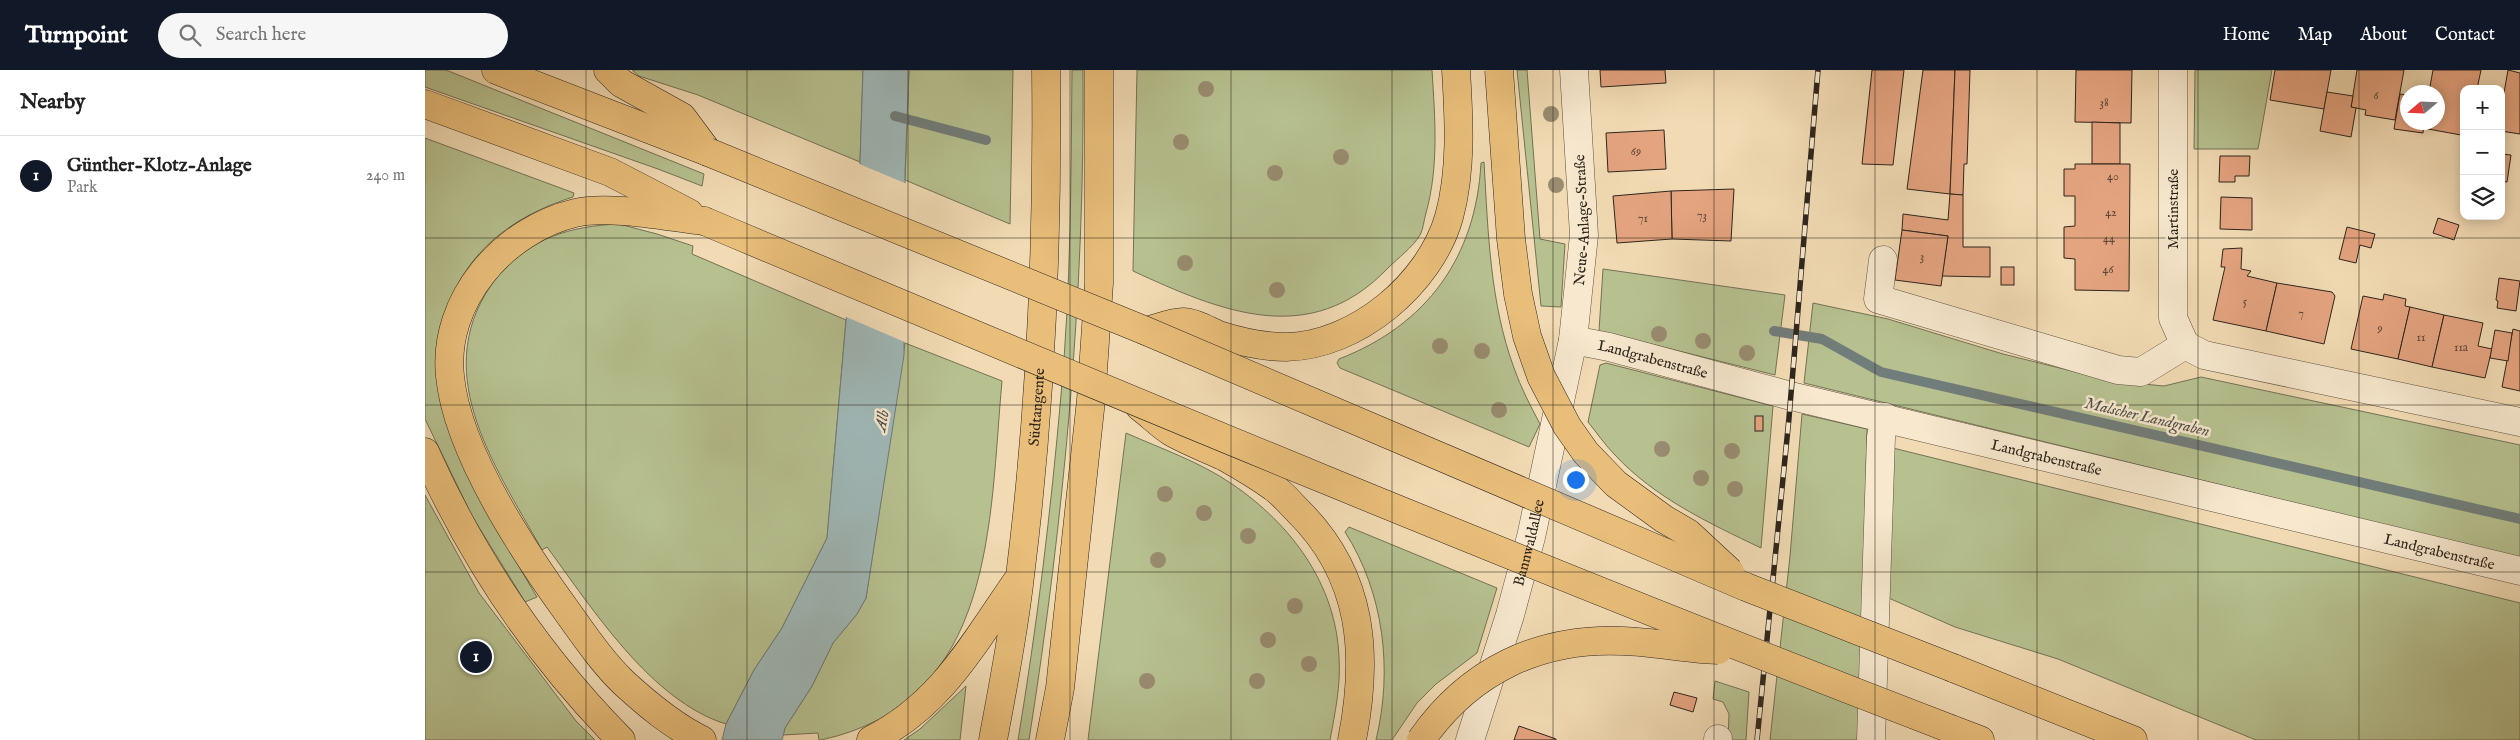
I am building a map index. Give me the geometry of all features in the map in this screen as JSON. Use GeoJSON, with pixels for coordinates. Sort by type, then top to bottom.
{"type":"FeatureCollection","features":[{"type":"Feature","properties":{"kind":"highway"},"geometry":{"type":"LineString","coordinates":[[496,70],[708,152],[1146,331],[1746,587],[2133,740]]}},
{"type":"Feature","properties":{"kind":"highway"},"geometry":{"type":"LineString","coordinates":[[608,70],[621,83],[682,117],[708,152]]}},
{"type":"Feature","properties":{"kind":"highway","name":"Südtangente"},"geometry":{"type":"LineString","coordinates":[[993,740],[1021,576],[1043,301],[1047,70]]}},
{"type":"Feature","properties":{"kind":"highway"},"geometry":{"type":"LineString","coordinates":[[1050,740],[1060,688],[1091,400],[1099,283],[1099,70]]}},
{"type":"Feature","properties":{"kind":"highway"},"geometry":{"type":"LineString","coordinates":[[1146,331],[1184,322],[1255,345],[1288,347],[1332,338],[1370,321],[1404,291],[1431,256],[1449,219],[1457,179],[1459,139],[1456,70]]}},
{"type":"Feature","properties":{"kind":"highway"},"geometry":{"type":"LineString","coordinates":[[1499,70],[1511,239],[1518,294],[1527,336],[1541,376],[1567,426],[1587,453],[1616,484],[1688,534],[1746,587]]}},
{"type":"Feature","properties":{"kind":"highway"},"geometry":{"type":"LineString","coordinates":[[425,104],[610,172],[704,221],[1135,402],[1742,649],[1979,740]]}},
{"type":"Feature","properties":{"kind":"highway"},"geometry":{"type":"LineString","coordinates":[[702,740],[682,730],[623,682],[592,647],[539,572],[503,512],[471,450],[455,405],[450,375],[451,347],[465,302],[486,266],[512,242],[550,220],[577,212],[606,210],[704,221]]}},
{"type":"Feature","properties":{"kind":"highway"},"geometry":{"type":"LineString","coordinates":[[1135,402],[1172,432],[1226,458],[1275,488],[1313,525],[1328,546],[1349,592],[1357,618],[1361,648],[1361,679],[1352,740]]}},
{"type":"Feature","properties":{"kind":"highway"},"geometry":{"type":"LineString","coordinates":[[425,452],[467,536],[507,602],[544,652],[590,708],[621,740]]}},
{"type":"Feature","properties":{"kind":"highway"},"geometry":{"type":"LineString","coordinates":[[871,740],[891,730],[917,712],[942,688],[1021,576]]}},
{"type":"Feature","properties":{"kind":"highway"},"geometry":{"type":"LineString","coordinates":[[1421,740],[1435,721],[1477,682],[1511,661],[1543,650],[1582,643],[1622,641],[1715,650],[1742,649]]}},
{"type":"Feature","properties":{"kind":"street","name":"Neue-Anlage-Straße"},"geometry":{"type":"LineString","coordinates":[[1573,340],[1584,235],[1574,70]]}},
{"type":"Feature","properties":{"kind":"street","name":"Martinstraße"},"geometry":{"type":"LineString","coordinates":[[2173,70],[2173,318],[2185,345]]}},
{"type":"Feature","properties":{"kind":"street"},"geometry":{"type":"LineString","coordinates":[[1883,260],[1878,299],[2118,370],[2141,372],[2185,345],[2204,355],[2520,422]]}},
{"type":"Feature","properties":{"kind":"street","name":"Landgrabenstraße"},"geometry":{"type":"LineString","coordinates":[[1573,340],[1609,347],[1791,396],[1885,417],[2520,571]]}},
{"type":"Feature","properties":{"kind":"street","name":"Bannwaldallee"},"geometry":{"type":"LineString","coordinates":[[1471,740],[1510,615],[1531,537],[1573,340]]}},
{"type":"Feature","properties":{"kind":"street"},"geometry":{"type":"LineString","coordinates":[[1871,740],[1881,437],[1885,417]]}},
{"type":"Feature","properties":{"kind":"green space"},"geometry":{"type":"Polygon","coordinates":[[[425,70],[446,70],[704,174],[702,186],[425,87],[425,70]]]}},
{"type":"Feature","properties":{"kind":"green space"},"geometry":{"type":"Polygon","coordinates":[[[632,70],[863,70],[860,162],[698,95],[639,76],[632,70]]]}},
{"type":"Feature","properties":{"kind":"green space"},"geometry":{"type":"Polygon","coordinates":[[[909,70],[1013,70],[1010,224],[905,180],[909,70]]]}},
{"type":"Feature","properties":{"kind":"green space"},"geometry":{"type":"Polygon","coordinates":[[[1072,70],[1083,70],[1083,154],[1076,322],[1070,406],[1052,573],[1029,740],[1018,740],[1043,568],[1064,355],[1070,232],[1072,70]]]}},
{"type":"Feature","properties":{"kind":"green space"},"geometry":{"type":"Polygon","coordinates":[[[1137,70],[1432,70],[1435,124],[1433,178],[1420,235],[1388,268],[1358,293],[1327,309],[1296,316],[1264,315],[1231,309],[1199,299],[1133,271],[1137,70]]]}},
{"type":"Feature","properties":{"kind":"green space"},"geometry":{"type":"Polygon","coordinates":[[[1517,70],[1527,70],[1540,239],[1565,244],[1561,307],[1541,306],[1517,70]]]}},
{"type":"Feature","properties":{"kind":"green space"},"geometry":{"type":"Polygon","coordinates":[[[2195,70],[2272,70],[2258,149],[2194,149],[2195,70]]]}},
{"type":"Feature","properties":{"kind":"green space"},"geometry":{"type":"Polygon","coordinates":[[[425,138],[574,193],[573,197],[555,203],[522,219],[492,241],[479,254],[458,284],[450,326],[448,367],[453,408],[478,486],[496,524],[537,597],[525,602],[472,516],[425,419],[425,138]]]}},
{"type":"Feature","properties":{"kind":"green space"},"geometry":{"type":"Polygon","coordinates":[[[1484,162],[1491,267],[1500,318],[1517,375],[1540,424],[1529,447],[1340,368],[1337,363],[1339,359],[1370,345],[1398,327],[1421,307],[1441,284],[1457,257],[1469,228],[1477,197],[1481,163],[1484,162]]]}},
{"type":"Feature","properties":{"kind":"green space"},"geometry":{"type":"Polygon","coordinates":[[[619,224],[693,246],[692,254],[846,320],[827,538],[782,628],[754,670],[726,724],[699,712],[673,695],[648,674],[604,624],[547,547],[542,550],[488,450],[475,415],[467,380],[467,346],[477,311],[498,276],[510,263],[537,243],[552,236],[584,228],[619,224]]]}},
{"type":"Feature","properties":{"kind":"green space"},"geometry":{"type":"Polygon","coordinates":[[[1603,269],[1785,295],[1775,375],[1599,331],[1603,269]]]}},
{"type":"Feature","properties":{"kind":"green space"},"geometry":{"type":"Polygon","coordinates":[[[1813,303],[1888,319],[2003,354],[2112,381],[2164,386],[2201,377],[2520,445],[2520,558],[1804,383],[1813,303]]]}},
{"type":"Feature","properties":{"kind":"green space"},"geometry":{"type":"Polygon","coordinates":[[[905,343],[1002,381],[993,492],[985,547],[972,600],[952,647],[921,688],[878,719],[821,740],[819,740],[818,733],[783,735],[785,728],[812,686],[833,643],[857,614],[866,598],[905,343]]]}},
{"type":"Feature","properties":{"kind":"green space"},"geometry":{"type":"Polygon","coordinates":[[[1606,363],[1773,406],[1761,548],[1703,519],[1665,497],[1631,470],[1608,447],[1588,422],[1600,365],[1606,363]]]}},
{"type":"Feature","properties":{"kind":"green space"},"geometry":{"type":"Polygon","coordinates":[[[1802,414],[1867,429],[1860,740],[1770,740],[1790,556],[1802,414]]]}},
{"type":"Feature","properties":{"kind":"green space"},"geometry":{"type":"Polygon","coordinates":[[[1126,433],[1194,462],[1232,484],[1273,518],[1291,537],[1306,558],[1319,581],[1329,605],[1336,630],[1339,678],[1330,740],[1088,740],[1126,433]]]}},
{"type":"Feature","properties":{"kind":"green space"},"geometry":{"type":"Polygon","coordinates":[[[1893,448],[2520,603],[2520,740],[2256,740],[2058,659],[1955,627],[1884,596],[1893,448]]]}},
{"type":"Feature","properties":{"kind":"green space"},"geometry":{"type":"Polygon","coordinates":[[[425,495],[479,593],[576,721],[595,740],[425,740],[425,495]]]}},
{"type":"Feature","properties":{"kind":"green space"},"geometry":{"type":"Polygon","coordinates":[[[1349,527],[1497,588],[1477,653],[1436,684],[1417,703],[1392,740],[1376,740],[1384,687],[1381,633],[1369,580],[1345,532],[1349,527]]]}},
{"type":"Feature","properties":{"kind":"green space"},"geometry":{"type":"Polygon","coordinates":[[[1715,681],[1749,692],[1746,740],[1728,740],[1729,714],[1723,702],[1713,699],[1715,681]]]}},
{"type":"Feature","properties":{"kind":"green space"},"geometry":{"type":"Polygon","coordinates":[[[966,686],[960,740],[904,740],[920,729],[966,686]]]}},
{"type":"Feature","properties":{"kind":"water","name":"Alb"},"geometry":{"type":"Polygon","coordinates":[[[863,70],[909,70],[905,172],[904,355],[866,598],[857,614],[833,643],[812,686],[785,728],[782,740],[722,740],[726,724],[754,670],[782,628],[827,538],[860,162],[863,70]]]}},
{"type":"Feature","properties":{"kind":"pier"},"geometry":{"type":"Polygon","coordinates":[[[857,163],[907,184],[907,343],[844,316],[857,163]]]}},
{"type":"Feature","properties":{"kind":"building"},"geometry":{"type":"Polygon","coordinates":[[[1600,70],[1665,70],[1666,83],[1601,87],[1600,70]]]}},
{"type":"Feature","properties":{"kind":"building"},"geometry":{"type":"Polygon","coordinates":[[[1872,70],[1904,70],[1893,165],[1862,164],[1872,70]]]}},
{"type":"Feature","properties":{"kind":"building"},"geometry":{"type":"Polygon","coordinates":[[[1923,70],[1955,70],[1950,194],[1907,189],[1923,70]]]}},
{"type":"Feature","properties":{"kind":"building"},"geometry":{"type":"Polygon","coordinates":[[[1955,70],[1970,70],[1967,164],[1964,164],[1963,195],[1950,194],[1955,70]]]}},
{"type":"Feature","properties":{"kind":"building"},"geometry":{"type":"Polygon","coordinates":[[[2076,70],[2132,70],[2131,123],[2075,122],[2076,70]]]}},
{"type":"Feature","properties":{"kind":"building"},"geometry":{"type":"Polygon","coordinates":[[[2275,70],[2331,70],[2324,109],[2270,100],[2275,70]]]}},
{"type":"Feature","properties":{"kind":"building"},"geometry":{"type":"Polygon","coordinates":[[[2357,70],[2404,70],[2395,120],[2365,115],[2366,110],[2351,107],[2357,70]]]}},
{"type":"Feature","properties":{"kind":"building"},"geometry":{"type":"Polygon","coordinates":[[[2433,70],[2481,70],[2478,85],[2460,85],[2460,135],[2434,130],[2445,130],[2445,85],[2430,85],[2433,70]]]}},
{"type":"Feature","properties":{"kind":"building"},"geometry":{"type":"Polygon","coordinates":[[[2508,70],[2520,73],[2520,134],[2505,132],[2505,87],[2508,70]]]}},
{"type":"Feature","properties":{"kind":"building"},"geometry":{"type":"Polygon","coordinates":[[[2327,92],[2353,96],[2351,107],[2356,108],[2351,137],[2320,131],[2327,92]]]}},
{"type":"Feature","properties":{"kind":"building"},"geometry":{"type":"Polygon","coordinates":[[[2400,94],[2400,130],[2394,129],[2400,94]]]}},
{"type":"Feature","properties":{"kind":"building"},"geometry":{"type":"Polygon","coordinates":[[[2092,122],[2120,123],[2120,164],[2092,164],[2092,122]]]}},
{"type":"Feature","properties":{"kind":"building"},"geometry":{"type":"Polygon","coordinates":[[[1664,130],[1666,169],[1608,172],[1606,133],[1664,130]]]}},
{"type":"Feature","properties":{"kind":"building"},"geometry":{"type":"Polygon","coordinates":[[[2401,130],[2423,130],[2423,133],[2401,130]]]}},
{"type":"Feature","properties":{"kind":"building"},"geometry":{"type":"Polygon","coordinates":[[[2505,154],[2511,155],[2507,182],[2505,182],[2505,154]]]}},
{"type":"Feature","properties":{"kind":"building"},"geometry":{"type":"Polygon","coordinates":[[[2220,156],[2250,156],[2249,176],[2235,176],[2235,182],[2219,182],[2220,156]]]}},
{"type":"Feature","properties":{"kind":"building"},"geometry":{"type":"Polygon","coordinates":[[[2075,164],[2130,164],[2129,291],[2075,290],[2075,259],[2064,258],[2064,227],[2075,226],[2075,196],[2064,196],[2064,169],[2075,169],[2075,164]]]}},
{"type":"Feature","properties":{"kind":"building"},"geometry":{"type":"Polygon","coordinates":[[[1734,189],[1731,241],[1672,239],[1671,191],[1734,189]]]}},
{"type":"Feature","properties":{"kind":"building"},"geometry":{"type":"Polygon","coordinates":[[[1671,191],[1672,239],[1617,243],[1613,196],[1671,191]]]}},
{"type":"Feature","properties":{"kind":"building"},"geometry":{"type":"Polygon","coordinates":[[[1950,194],[1963,195],[1963,247],[1990,247],[1990,277],[1942,276],[1948,236],[1902,230],[1903,214],[1948,220],[1950,194]]]}},
{"type":"Feature","properties":{"kind":"building"},"geometry":{"type":"Polygon","coordinates":[[[2221,197],[2252,198],[2252,230],[2220,229],[2221,197]]]}},
{"type":"Feature","properties":{"kind":"building"},"geometry":{"type":"Polygon","coordinates":[[[2438,218],[2459,225],[2454,240],[2433,233],[2438,218]]]}},
{"type":"Feature","properties":{"kind":"building"},"geometry":{"type":"Polygon","coordinates":[[[2347,227],[2375,234],[2371,248],[2360,245],[2356,263],[2339,259],[2347,227]]]}},
{"type":"Feature","properties":{"kind":"building"},"geometry":{"type":"Polygon","coordinates":[[[1902,230],[1948,236],[1941,286],[1895,280],[1902,230]]]}},
{"type":"Feature","properties":{"kind":"building"},"geometry":{"type":"Polygon","coordinates":[[[2242,248],[2241,269],[2251,271],[2247,276],[2277,283],[2266,331],[2213,320],[2225,267],[2221,267],[2223,249],[2242,248]]]}},
{"type":"Feature","properties":{"kind":"building"},"geometry":{"type":"Polygon","coordinates":[[[2001,267],[2014,267],[2014,285],[2001,285],[2001,267]]]}},
{"type":"Feature","properties":{"kind":"building"},"geometry":{"type":"Polygon","coordinates":[[[2499,278],[2520,281],[2516,311],[2497,308],[2498,301],[2496,300],[2499,278]]]}},
{"type":"Feature","properties":{"kind":"building"},"geometry":{"type":"Polygon","coordinates":[[[2277,283],[2332,292],[2335,296],[2324,344],[2266,331],[2277,283]]]}},
{"type":"Feature","properties":{"kind":"building"},"geometry":{"type":"Polygon","coordinates":[[[2384,294],[2406,299],[2405,306],[2410,307],[2398,359],[2351,349],[2363,296],[2383,300],[2384,294]]]}},
{"type":"Feature","properties":{"kind":"building"},"geometry":{"type":"Polygon","coordinates":[[[2410,307],[2444,315],[2432,367],[2398,359],[2410,307]]]}},
{"type":"Feature","properties":{"kind":"building"},"geometry":{"type":"Polygon","coordinates":[[[2444,315],[2483,323],[2478,346],[2492,349],[2485,378],[2432,367],[2444,315]]]}},
{"type":"Feature","properties":{"kind":"building"},"geometry":{"type":"Polygon","coordinates":[[[2513,329],[2520,331],[2520,391],[2502,387],[2513,329]]]}},
{"type":"Feature","properties":{"kind":"building"},"geometry":{"type":"Polygon","coordinates":[[[2495,330],[2512,333],[2508,361],[2490,358],[2495,330]]]}},
{"type":"Feature","properties":{"kind":"building"},"geometry":{"type":"Polygon","coordinates":[[[1755,416],[1763,416],[1763,431],[1755,431],[1755,416]]]}},
{"type":"Feature","properties":{"kind":"building"},"geometry":{"type":"Polygon","coordinates":[[[1674,692],[1697,698],[1693,712],[1670,705],[1674,692]]]}},
{"type":"Feature","properties":{"kind":"building"},"geometry":{"type":"Polygon","coordinates":[[[1519,726],[1556,739],[1556,740],[1514,740],[1519,726]]]}},
{"type":"Feature","properties":{"kind":"waterway","name":"Malscher Landgraben"},"geometry":{"type":"LineString","coordinates":[[895,116],[986,140]]}},
{"type":"Feature","properties":{"kind":"waterway","name":"Malscher Landgraben"},"geometry":{"type":"LineString","coordinates":[[1774,331],[1822,339],[1881,372],[2520,519]]}},
{"type":"Feature","properties":{"kind":"railway"},"geometry":{"type":"LineString","coordinates":[[1757,740],[1789,418],[1818,70]]}},
{"type":"Feature","properties":{"kind":"place","name":"Günther-Klotz-Anlage"},"geometry":{"type":"Point","coordinates":[476,657]}}]}
